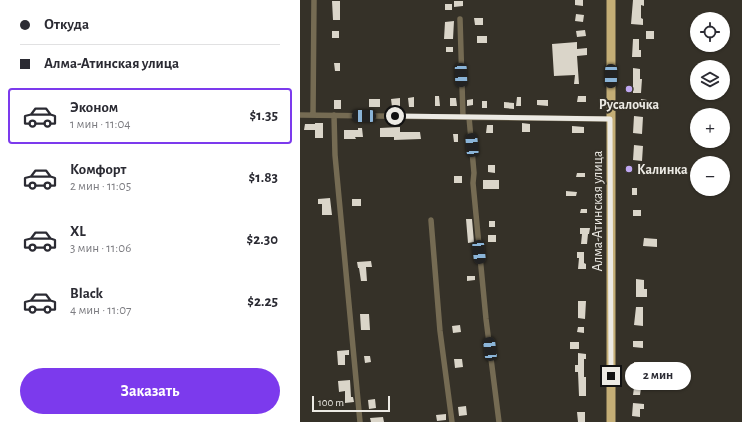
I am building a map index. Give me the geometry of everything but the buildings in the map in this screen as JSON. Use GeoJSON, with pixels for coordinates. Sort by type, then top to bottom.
{"type":"FeatureCollection","features":[{"type":"Feature","properties":{"kind":"highway","name":"Алма-Атинская улица"},"geometry":{"type":"LineString","coordinates":[[611,422],[610,119],[612,0]]}},
{"type":"Feature","properties":{"kind":"street"},"geometry":{"type":"LineString","coordinates":[[313,115],[314,0]]}},
{"type":"Feature","properties":{"kind":"street"},"geometry":{"type":"LineString","coordinates":[[460,19],[463,117]]}},
{"type":"Feature","properties":{"kind":"street"},"geometry":{"type":"LineString","coordinates":[[300,114],[334,116],[610,119]]}},
{"type":"Feature","properties":{"kind":"street"},"geometry":{"type":"LineString","coordinates":[[334,116],[335,155],[360,422]]}},
{"type":"Feature","properties":{"kind":"street"},"geometry":{"type":"LineString","coordinates":[[469,117],[474,173],[472,183],[499,422]]}},
{"type":"Feature","properties":{"kind":"street"},"geometry":{"type":"LineString","coordinates":[[431,220],[440,331],[452,422]]}},
{"type":"Feature","properties":{"kind":"place","name":"Русалочка"},"geometry":{"type":"Point","coordinates":[629,89]}},
{"type":"Feature","properties":{"kind":"place","name":"Калинка"},"geometry":{"type":"Point","coordinates":[629,169]}},
{"type":"Feature","properties":{"kind":"route"},"geometry":{"type":"LineString","coordinates":[[395,116],[610,119],[611,376]]}}]}
